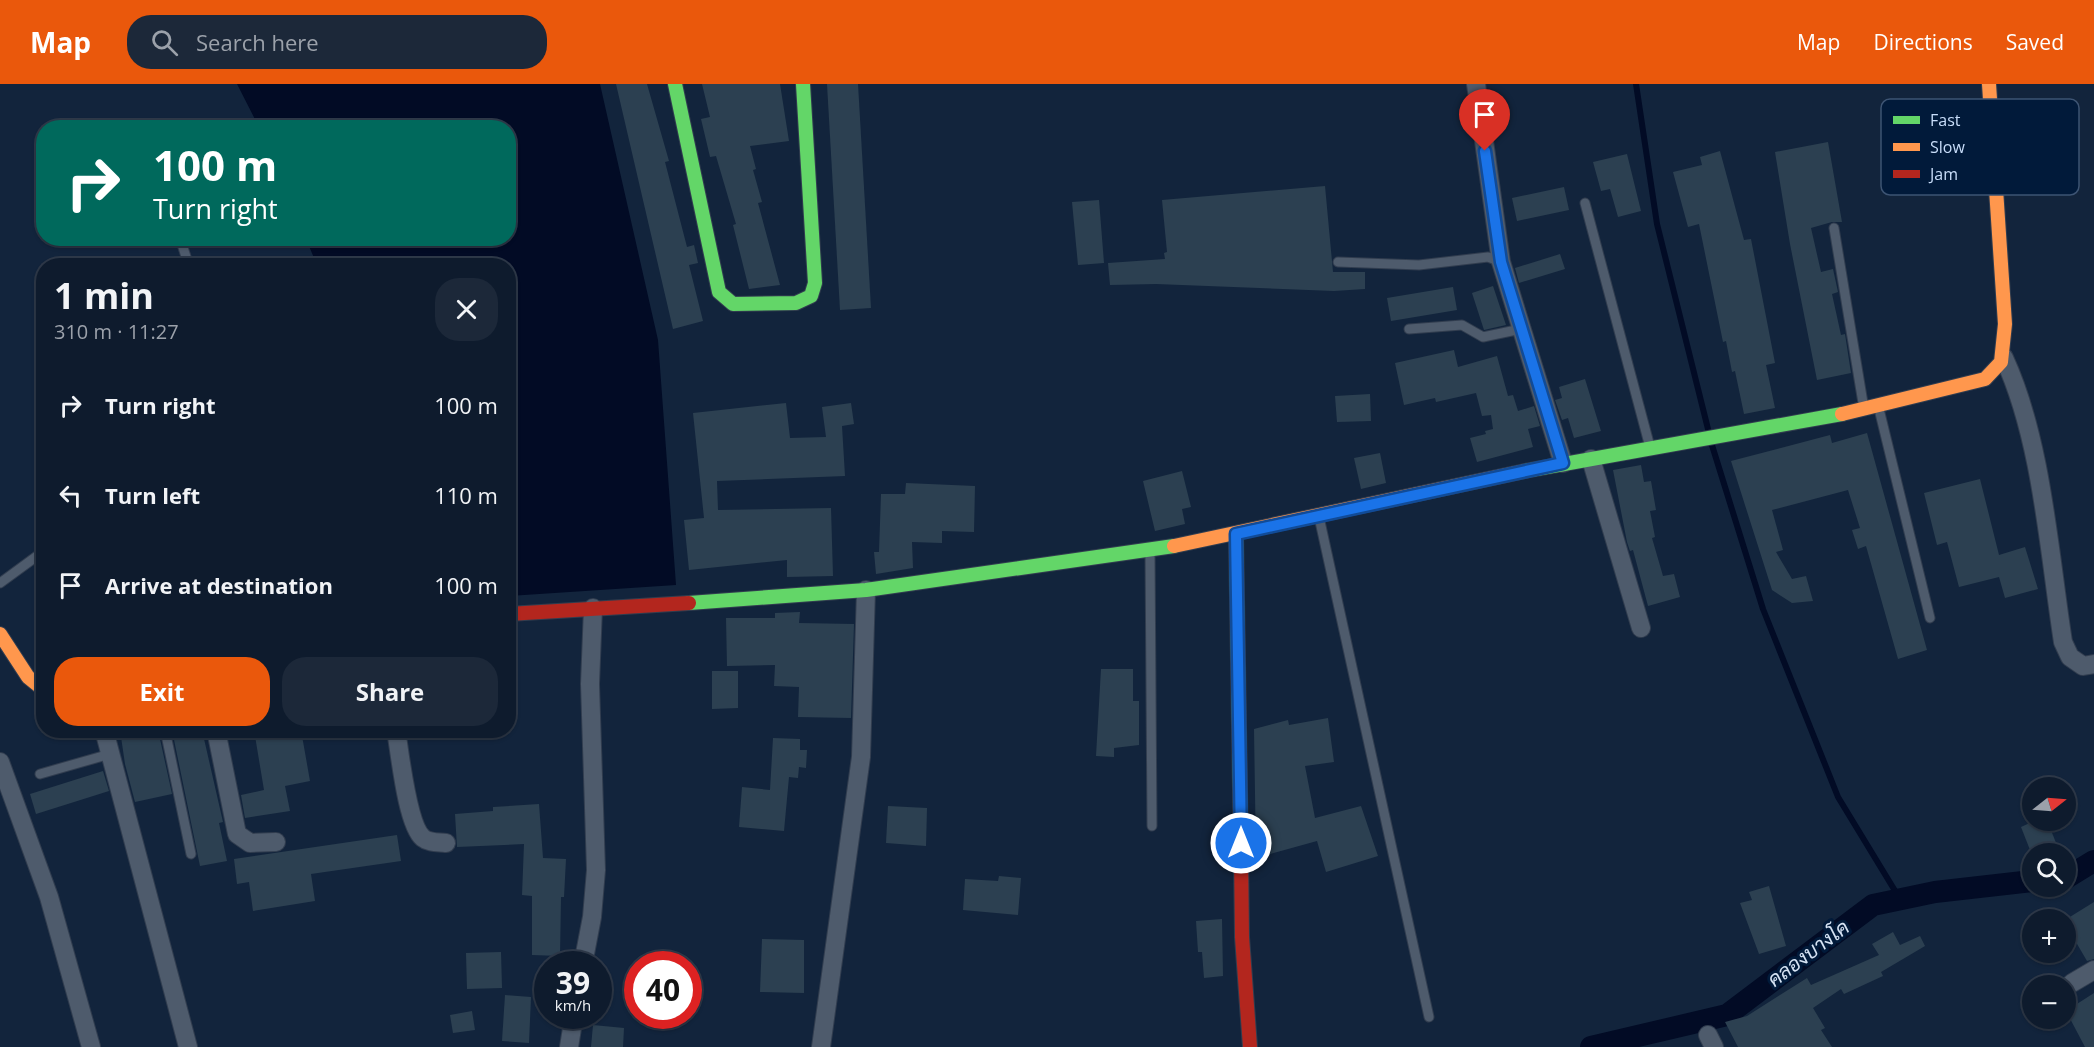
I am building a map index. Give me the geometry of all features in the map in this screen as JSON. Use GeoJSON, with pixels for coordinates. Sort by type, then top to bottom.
{"type":"FeatureCollection","features":[{"type":"Feature","properties":{"kind":"street"},"geometry":{"type":"LineString","coordinates":[[675,84],[719,292],[733,304],[796,303],[811,296],[815,283],[803,84]]}},
{"type":"Feature","properties":{"kind":"street"},"geometry":{"type":"LineString","coordinates":[[1476,84],[1501,262],[1563,463]]}},
{"type":"Feature","properties":{"kind":"street"},"geometry":{"type":"LineString","coordinates":[[1989,84],[1990,99]]}},
{"type":"Feature","properties":{"kind":"street"},"geometry":{"type":"LineString","coordinates":[[1996,195],[2005,324],[2004,358],[2018,389],[2032,444],[2063,642],[2070,657],[2083,666],[2094,664]]}},
{"type":"Feature","properties":{"kind":"street"},"geometry":{"type":"LineString","coordinates":[[516,613],[795,597],[866,590],[1150,551],[1319,517],[1563,463],[1865,410],[1985,379],[1996,372],[2004,358]]}},
{"type":"Feature","properties":{"kind":"street"},"geometry":{"type":"LineString","coordinates":[[1592,459],[1641,628]]}},
{"type":"Feature","properties":{"kind":"street"},"geometry":{"type":"LineString","coordinates":[[1236,534],[1242,937],[1250,1047]]}},
{"type":"Feature","properties":{"kind":"street"},"geometry":{"type":"LineString","coordinates":[[821,1047],[860,765],[866,590]]}},
{"type":"Feature","properties":{"kind":"street"},"geometry":{"type":"LineString","coordinates":[[585,951],[592,917],[596,870],[590,684],[592,608]]}},
{"type":"Feature","properties":{"kind":"street"},"geometry":{"type":"LineString","coordinates":[[0,634],[28,677],[36,684]]}},
{"type":"Feature","properties":{"kind":"street"},"geometry":{"type":"LineString","coordinates":[[106,738],[188,1047]]}},
{"type":"Feature","properties":{"kind":"street"},"geometry":{"type":"LineString","coordinates":[[218,738],[237,834],[250,843],[276,842]]}},
{"type":"Feature","properties":{"kind":"street"},"geometry":{"type":"LineString","coordinates":[[397,738],[408,803],[416,828],[421,837],[428,841],[446,843]]}},
{"type":"Feature","properties":{"kind":"street"},"geometry":{"type":"LineString","coordinates":[[0,762],[49,897],[91,1047]]}},
{"type":"Feature","properties":{"kind":"street"},"geometry":{"type":"LineString","coordinates":[[2076,981],[2094,970]]}},
{"type":"Feature","properties":{"kind":"street"},"geometry":{"type":"LineString","coordinates":[[569,1047],[572,1029]]}},
{"type":"Feature","properties":{"kind":"lane"},"geometry":{"type":"LineString","coordinates":[[1585,203],[1651,449]]}},
{"type":"Feature","properties":{"kind":"lane"},"geometry":{"type":"LineString","coordinates":[[1834,228],[1865,410]]}},
{"type":"Feature","properties":{"kind":"lane"},"geometry":{"type":"LineString","coordinates":[[1338,262],[1419,265],[1488,257],[1501,262]]}},
{"type":"Feature","properties":{"kind":"lane"},"geometry":{"type":"LineString","coordinates":[[1409,329],[1462,325],[1483,337],[1521,328]]}},
{"type":"Feature","properties":{"kind":"lane"},"geometry":{"type":"LineString","coordinates":[[1879,406],[1930,618]]}},
{"type":"Feature","properties":{"kind":"lane"},"geometry":{"type":"LineString","coordinates":[[1319,517],[1429,1017]]}},
{"type":"Feature","properties":{"kind":"lane"},"geometry":{"type":"LineString","coordinates":[[1150,551],[1152,826]]}},
{"type":"Feature","properties":{"kind":"lane"},"geometry":{"type":"LineString","coordinates":[[0,583],[36,557]]}},
{"type":"Feature","properties":{"kind":"lane"},"geometry":{"type":"LineString","coordinates":[[167,738],[191,854]]}},
{"type":"Feature","properties":{"kind":"lane"},"geometry":{"type":"LineString","coordinates":[[40,774],[110,754]]}},
{"type":"Feature","properties":{"kind":"water"},"geometry":{"type":"Polygon","coordinates":[[[237,84],[600,84],[658,340],[676,585],[516,596],[516,258],[314,258],[309,246],[516,246],[516,120],[255,120],[237,84]]]}},
{"type":"Feature","properties":{"kind":"building"},"geometry":{"type":"Polygon","coordinates":[[[616,84],[647,84],[669,161],[665,162],[687,247],[694,245],[698,263],[689,265],[703,321],[673,329],[616,84]]]}},
{"type":"Feature","properties":{"kind":"building"},"geometry":{"type":"Polygon","coordinates":[[[702,84],[780,84],[789,141],[750,146],[756,169],[753,170],[762,202],[758,203],[780,285],[749,289],[733,225],[736,224],[716,156],[710,157],[701,119],[710,117],[702,84]]]}},
{"type":"Feature","properties":{"kind":"building"},"geometry":{"type":"Polygon","coordinates":[[[827,84],[858,84],[871,308],[840,310],[827,84]]]}},
{"type":"Feature","properties":{"kind":"building"},"geometry":{"type":"Polygon","coordinates":[[[1828,142],[1842,222],[1832,222],[1811,228],[1821,272],[1833,269],[1838,292],[1832,294],[1841,335],[1845,334],[1851,373],[1817,380],[1790,244],[1775,152],[1828,142]]]}},
{"type":"Feature","properties":{"kind":"building"},"geometry":{"type":"Polygon","coordinates":[[[1720,151],[1744,240],[1751,239],[1775,363],[1766,365],[1775,408],[1744,414],[1735,371],[1732,372],[1726,341],[1723,342],[1699,224],[1688,227],[1673,172],[1702,165],[1700,157],[1720,151]]]}},
{"type":"Feature","properties":{"kind":"building"},"geometry":{"type":"Polygon","coordinates":[[[1627,154],[1641,211],[1618,217],[1610,189],[1601,191],[1593,162],[1627,154]]]}},
{"type":"Feature","properties":{"kind":"building"},"geometry":{"type":"Polygon","coordinates":[[[1325,186],[1333,272],[1365,272],[1365,289],[1334,291],[1156,284],[1110,285],[1108,263],[1165,259],[1164,253],[1167,252],[1162,200],[1325,186]]]}},
{"type":"Feature","properties":{"kind":"building"},"geometry":{"type":"Polygon","coordinates":[[[1564,187],[1569,210],[1517,221],[1512,198],[1564,187]]]}},
{"type":"Feature","properties":{"kind":"building"},"geometry":{"type":"Polygon","coordinates":[[[1099,200],[1104,263],[1078,265],[1072,202],[1099,200]]]}},
{"type":"Feature","properties":{"kind":"building"},"geometry":{"type":"Polygon","coordinates":[[[1560,254],[1565,269],[1519,283],[1515,268],[1560,254]]]}},
{"type":"Feature","properties":{"kind":"building"},"geometry":{"type":"Polygon","coordinates":[[[1493,286],[1506,325],[1484,330],[1472,293],[1493,286]]]}},
{"type":"Feature","properties":{"kind":"building"},"geometry":{"type":"Polygon","coordinates":[[[1453,287],[1457,310],[1391,321],[1387,298],[1453,287]]]}},
{"type":"Feature","properties":{"kind":"building"},"geometry":{"type":"Polygon","coordinates":[[[1454,350],[1458,367],[1497,356],[1508,396],[1513,395],[1518,411],[1534,406],[1540,426],[1528,429],[1533,447],[1477,462],[1470,438],[1486,434],[1485,431],[1493,429],[1491,415],[1482,416],[1476,393],[1436,402],[1435,398],[1404,405],[1395,363],[1454,350]]]}},
{"type":"Feature","properties":{"kind":"building"},"geometry":{"type":"Polygon","coordinates":[[[1585,379],[1601,431],[1574,438],[1568,418],[1562,420],[1555,400],[1562,398],[1559,387],[1585,379]]]}},
{"type":"Feature","properties":{"kind":"building"},"geometry":{"type":"Polygon","coordinates":[[[1370,394],[1371,421],[1337,422],[1335,396],[1370,394]]]}},
{"type":"Feature","properties":{"kind":"building"},"geometry":{"type":"Polygon","coordinates":[[[786,403],[790,438],[826,437],[822,407],[851,403],[854,424],[842,426],[845,476],[717,481],[718,510],[831,508],[833,576],[787,577],[787,560],[689,570],[684,520],[704,518],[693,413],[786,403]]]}},
{"type":"Feature","properties":{"kind":"building"},"geometry":{"type":"Polygon","coordinates":[[[1867,433],[1927,650],[1898,659],[1866,546],[1858,549],[1852,530],[1860,528],[1848,490],[1772,510],[1783,550],[1776,552],[1792,579],[1806,576],[1813,601],[1792,603],[1772,590],[1731,461],[1830,435],[1832,443],[1867,433]]]}},
{"type":"Feature","properties":{"kind":"building"},"geometry":{"type":"Polygon","coordinates":[[[1380,453],[1386,483],[1361,489],[1354,458],[1380,453]]]}},
{"type":"Feature","properties":{"kind":"building"},"geometry":{"type":"Polygon","coordinates":[[[1641,465],[1644,482],[1651,481],[1656,510],[1650,511],[1655,537],[1652,538],[1663,576],[1674,574],[1680,597],[1648,606],[1633,550],[1630,551],[1627,542],[1613,470],[1641,465]]]}},
{"type":"Feature","properties":{"kind":"building"},"geometry":{"type":"Polygon","coordinates":[[[1182,471],[1191,507],[1182,509],[1185,524],[1155,531],[1143,481],[1182,471]]]}},
{"type":"Feature","properties":{"kind":"building"},"geometry":{"type":"Polygon","coordinates":[[[1980,479],[1999,555],[2025,547],[2038,589],[2005,598],[1999,577],[1959,587],[1947,542],[1937,545],[1924,493],[1980,479]]]}},
{"type":"Feature","properties":{"kind":"building"},"geometry":{"type":"Polygon","coordinates":[[[906,483],[975,486],[974,532],[942,531],[942,543],[912,542],[913,568],[876,574],[874,552],[879,552],[881,494],[905,494],[906,483]]]}},
{"type":"Feature","properties":{"kind":"building"},"geometry":{"type":"Polygon","coordinates":[[[800,612],[799,623],[854,624],[851,718],[798,717],[799,687],[774,686],[775,665],[727,666],[726,618],[775,618],[775,613],[800,612]]]}},
{"type":"Feature","properties":{"kind":"building"},"geometry":{"type":"Polygon","coordinates":[[[1101,669],[1133,669],[1133,701],[1139,701],[1139,745],[1114,748],[1114,757],[1096,756],[1101,669]]]}},
{"type":"Feature","properties":{"kind":"building"},"geometry":{"type":"Polygon","coordinates":[[[712,671],[738,671],[738,708],[712,709],[712,671]]]}},
{"type":"Feature","properties":{"kind":"building"},"geometry":{"type":"Polygon","coordinates":[[[1328,718],[1334,762],[1305,766],[1315,818],[1361,806],[1378,856],[1326,872],[1317,841],[1256,858],[1254,729],[1288,720],[1289,725],[1328,718]]]}},
{"type":"Feature","properties":{"kind":"building"},"geometry":{"type":"Polygon","coordinates":[[[121,738],[160,738],[172,794],[135,802],[121,738]]]}},
{"type":"Feature","properties":{"kind":"building"},"geometry":{"type":"Polygon","coordinates":[[[174,738],[204,738],[223,822],[219,823],[227,861],[200,866],[174,738]]]}},
{"type":"Feature","properties":{"kind":"building"},"geometry":{"type":"Polygon","coordinates":[[[255,738],[302,738],[310,781],[285,786],[290,811],[245,818],[241,795],[264,790],[255,738]]]}},
{"type":"Feature","properties":{"kind":"building"},"geometry":{"type":"Polygon","coordinates":[[[773,738],[800,739],[800,750],[807,750],[806,768],[799,767],[798,778],[789,777],[784,831],[739,827],[742,787],[770,790],[773,738]]]}},
{"type":"Feature","properties":{"kind":"building"},"geometry":{"type":"Polygon","coordinates":[[[103,771],[109,791],[36,814],[30,794],[103,771]]]}},
{"type":"Feature","properties":{"kind":"building"},"geometry":{"type":"Polygon","coordinates":[[[539,804],[543,858],[566,859],[564,897],[561,897],[560,951],[534,951],[534,955],[532,955],[532,896],[522,895],[524,844],[457,847],[455,814],[493,811],[493,807],[539,804]]]}},
{"type":"Feature","properties":{"kind":"building"},"geometry":{"type":"Polygon","coordinates":[[[888,806],[927,808],[926,846],[886,843],[888,806]]]}},
{"type":"Feature","properties":{"kind":"building"},"geometry":{"type":"Polygon","coordinates":[[[2023,831],[2051,831],[2056,843],[2027,843],[2023,831]]]}},
{"type":"Feature","properties":{"kind":"building"},"geometry":{"type":"Polygon","coordinates":[[[397,835],[401,861],[311,874],[315,901],[253,911],[249,882],[237,884],[234,859],[397,835]]]}},
{"type":"Feature","properties":{"kind":"building"},"geometry":{"type":"Polygon","coordinates":[[[999,876],[1021,878],[1018,915],[963,910],[965,879],[998,881],[999,876]]]}},
{"type":"Feature","properties":{"kind":"building"},"geometry":{"type":"Polygon","coordinates":[[[1769,886],[1786,946],[1759,954],[1740,903],[1752,900],[1749,892],[1769,886]]]}},
{"type":"Feature","properties":{"kind":"building"},"geometry":{"type":"Polygon","coordinates":[[[2094,902],[2094,959],[2087,961],[2076,942],[2076,913],[2094,902]]]}},
{"type":"Feature","properties":{"kind":"building"},"geometry":{"type":"Polygon","coordinates":[[[1222,919],[1223,976],[1204,978],[1202,952],[1198,952],[1196,921],[1222,919]]]}},
{"type":"Feature","properties":{"kind":"building"},"geometry":{"type":"Polygon","coordinates":[[[1893,932],[1900,945],[1920,936],[1925,946],[1881,972],[1883,976],[1844,994],[1841,989],[1813,1008],[1825,1028],[1821,1030],[1832,1047],[1738,1047],[1725,1022],[1747,1016],[1807,978],[1811,985],[1879,955],[1872,944],[1893,932]]]}},
{"type":"Feature","properties":{"kind":"building"},"geometry":{"type":"Polygon","coordinates":[[[762,939],[804,940],[804,993],[760,992],[762,939]]]}},
{"type":"Feature","properties":{"kind":"building"},"geometry":{"type":"Polygon","coordinates":[[[501,952],[502,988],[467,989],[466,953],[501,952]]]}},
{"type":"Feature","properties":{"kind":"building"},"geometry":{"type":"Polygon","coordinates":[[[2094,993],[2094,1047],[2085,1047],[2076,1029],[2076,1005],[2094,993]]]}},
{"type":"Feature","properties":{"kind":"building"},"geometry":{"type":"Polygon","coordinates":[[[505,995],[531,997],[529,1043],[502,1041],[505,995]]]}},
{"type":"Feature","properties":{"kind":"building"},"geometry":{"type":"Polygon","coordinates":[[[472,1011],[475,1030],[453,1033],[450,1015],[472,1011]]]}},
{"type":"Feature","properties":{"kind":"building"},"geometry":{"type":"Polygon","coordinates":[[[624,1028],[623,1047],[591,1047],[593,1029],[624,1028]]]}},
{"type":"Feature","properties":{"kind":"waterway"},"geometry":{"type":"LineString","coordinates":[[1636,84],[1657,224],[1709,433]]}},
{"type":"Feature","properties":{"kind":"waterway"},"geometry":{"type":"LineString","coordinates":[[1711,442],[1763,609],[1838,797],[1900,899]]}},
{"type":"Feature","properties":{"kind":"waterway","name":"คลองบางโค"},"geometry":{"type":"LineString","coordinates":[[2076,872],[2094,861]]}},
{"type":"Feature","properties":{"kind":"waterway","name":"คลองบางโค"},"geometry":{"type":"LineString","coordinates":[[1591,1047],[1727,1015],[1873,905],[1935,892],[2022,882]]}},
{"type":"Feature","properties":{"kind":"traffic: fast"},"geometry":{"type":"LineString","coordinates":[[675,84],[719,292],[733,304],[796,303],[811,296],[815,283],[803,84]]}},
{"type":"Feature","properties":{"kind":"traffic: fast"},"geometry":{"type":"LineString","coordinates":[[1525,471],[1842,414]]}},
{"type":"Feature","properties":{"kind":"traffic: fast"},"geometry":{"type":"LineString","coordinates":[[1236,534],[1241,854]]}},
{"type":"Feature","properties":{"kind":"traffic: fast"},"geometry":{"type":"LineString","coordinates":[[689,603],[866,590],[1174,546]]}},
{"type":"Feature","properties":{"kind":"traffic: slow"},"geometry":{"type":"LineString","coordinates":[[1989,84],[1990,99]]}},
{"type":"Feature","properties":{"kind":"traffic: slow"},"geometry":{"type":"LineString","coordinates":[[1842,414],[1985,379],[2001,362],[2005,324],[1996,195]]}},
{"type":"Feature","properties":{"kind":"traffic: slow"},"geometry":{"type":"LineString","coordinates":[[1174,546],[1525,471]]}},
{"type":"Feature","properties":{"kind":"traffic: slow"},"geometry":{"type":"LineString","coordinates":[[0,634],[28,677],[36,684]]}},
{"type":"Feature","properties":{"kind":"traffic: jam"},"geometry":{"type":"LineString","coordinates":[[516,614],[689,603]]}},
{"type":"Feature","properties":{"kind":"traffic: jam"},"geometry":{"type":"LineString","coordinates":[[1241,854],[1242,937],[1250,1047]]}},
{"type":"Feature","properties":{"kind":"route"},"geometry":{"type":"LineString","coordinates":[[1241,843],[1236,534],[1563,463],[1501,262],[1485,151]]}}]}
